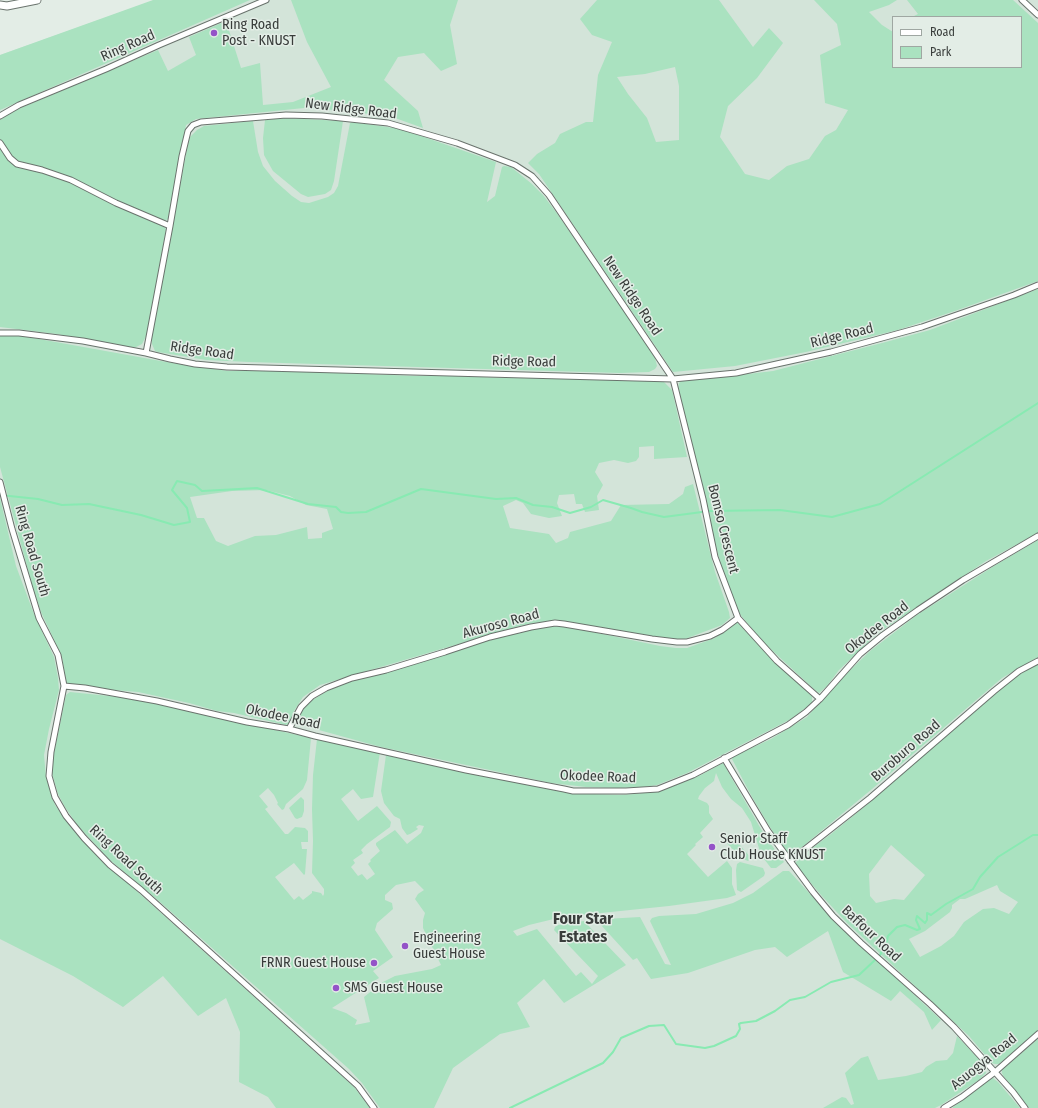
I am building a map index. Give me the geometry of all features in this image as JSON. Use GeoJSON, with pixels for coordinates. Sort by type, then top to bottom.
{"type":"FeatureCollection","features":[{"type":"Feature","properties":{"kind":"street"},"geometry":{"type":"LineString","coordinates":[[0,5],[7,6],[37,0]]}},
{"type":"Feature","properties":{"kind":"street","name":"Ring Road"},"geometry":{"type":"LineString","coordinates":[[0,116],[19,105],[266,0]]}},
{"type":"Feature","properties":{"kind":"street"},"geometry":{"type":"LineString","coordinates":[[1022,0],[1038,15]]}},
{"type":"Feature","properties":{"kind":"street","name":"New Ridge Road"},"geometry":{"type":"LineString","coordinates":[[146,353],[188,131],[193,125],[201,122],[286,115],[322,116],[388,124],[457,143],[515,165],[523,170],[541,185],[673,379]]}},
{"type":"Feature","properties":{"kind":"street"},"geometry":{"type":"LineString","coordinates":[[0,143],[10,158],[17,164],[42,170],[71,180],[116,203],[170,226]]}},
{"type":"Feature","properties":{"kind":"street","name":"Ridge Road"},"geometry":{"type":"LineString","coordinates":[[0,333],[19,333],[51,337],[146,353],[198,364],[240,368],[673,379],[736,373],[831,352],[922,327],[1038,286]]}},
{"type":"Feature","properties":{"kind":"street","name":"Bomso Crescent"},"geometry":{"type":"LineString","coordinates":[[673,379],[703,499],[715,557],[738,618],[777,661],[820,699]]}},
{"type":"Feature","properties":{"kind":"street","name":"Ring Road South"},"geometry":{"type":"LineString","coordinates":[[0,482],[12,529],[39,618],[58,655],[64,686],[51,752],[49,776],[55,797],[66,816],[84,838],[110,865],[141,890],[358,1086],[374,1108]]}},
{"type":"Feature","properties":{"kind":"street","name":"Okodee Road"},"geometry":{"type":"LineString","coordinates":[[64,686],[85,688],[157,701],[248,722],[289,729],[466,770],[573,791],[626,791],[658,789],[693,775],[788,725],[806,712],[820,699],[860,654],[883,635],[963,580],[1038,536]]}},
{"type":"Feature","properties":{"kind":"street","name":"Akuroso Road"},"geometry":{"type":"LineString","coordinates":[[289,729],[301,707],[312,696],[326,688],[352,678],[386,670],[490,637],[531,626],[556,623],[652,639],[687,642],[710,636],[722,630],[738,618]]}},
{"type":"Feature","properties":{"kind":"street","name":"Buroburo Road"},"geometry":{"type":"LineString","coordinates":[[790,861],[870,798],[994,691],[1019,671],[1038,661]]}},
{"type":"Feature","properties":{"kind":"street","name":"Baffour Road"},"geometry":{"type":"LineString","coordinates":[[724,758],[768,831],[812,892],[833,916],[861,943],[954,1027],[1025,1108]]}},
{"type":"Feature","properties":{"kind":"street","name":"Asuogya Road"},"geometry":{"type":"LineString","coordinates":[[944,1108],[962,1097],[995,1072],[1038,1034]]}},
{"type":"Feature","properties":{"kind":"shaded area"},"geometry":{"type":"Polygon","coordinates":[[[155,0],[1038,0],[1038,1108],[0,1108],[0,55],[155,0]]]}},
{"type":"Feature","properties":{"kind":"green space"},"geometry":{"type":"Polygon","coordinates":[[[153,0],[250,0],[0,110],[0,55],[153,0]]]}},
{"type":"Feature","properties":{"kind":"green space"},"geometry":{"type":"Polygon","coordinates":[[[291,0],[458,0],[450,25],[457,64],[441,71],[424,53],[398,57],[384,80],[418,111],[423,128],[395,118],[349,111],[304,108],[196,119],[186,125],[168,219],[164,221],[136,210],[121,202],[115,203],[162,224],[166,229],[148,332],[142,344],[134,348],[57,334],[0,327],[0,120],[16,110],[158,50],[168,71],[196,55],[189,37],[226,21],[241,68],[260,63],[263,105],[293,102],[331,87],[307,42],[291,0]]]}},
{"type":"Feature","properties":{"kind":"green space"},"geometry":{"type":"Polygon","coordinates":[[[597,0],[719,0],[753,47],[769,28],[783,43],[757,78],[728,106],[720,137],[745,174],[769,180],[787,166],[809,159],[825,136],[836,130],[848,110],[825,103],[820,55],[841,45],[837,24],[814,0],[897,0],[889,5],[869,12],[882,25],[892,31],[892,68],[1022,68],[1022,16],[914,16],[918,14],[907,0],[1013,0],[1038,23],[1038,281],[898,330],[806,352],[735,366],[673,372],[539,174],[528,163],[537,154],[555,143],[560,134],[586,122],[593,122],[598,75],[612,42],[592,35],[580,19],[597,0]],[[675,67],[645,74],[617,77],[647,118],[656,142],[679,140],[679,86],[675,67]]]}},
{"type":"Feature","properties":{"kind":"green space"},"geometry":{"type":"Polygon","coordinates":[[[284,118],[343,121],[334,181],[331,190],[325,194],[308,197],[301,194],[273,171],[264,155],[263,138],[265,120],[284,118]]]}},
{"type":"Feature","properties":{"kind":"green space"},"geometry":{"type":"Polygon","coordinates":[[[253,121],[258,152],[263,166],[275,181],[301,202],[309,203],[328,197],[334,193],[338,186],[350,123],[353,122],[401,129],[496,162],[487,202],[495,196],[502,167],[511,167],[543,195],[556,212],[645,341],[655,358],[657,366],[649,372],[620,373],[249,362],[206,360],[155,351],[152,344],[152,335],[189,138],[197,130],[204,126],[253,121]]]}},
{"type":"Feature","properties":{"kind":"green space"},"geometry":{"type":"Polygon","coordinates":[[[1038,289],[1038,533],[986,561],[878,633],[839,670],[827,686],[819,693],[763,642],[739,613],[729,593],[697,471],[678,388],[679,383],[682,380],[706,379],[773,371],[882,343],[930,330],[1038,289]]]}},
{"type":"Feature","properties":{"kind":"green space"},"geometry":{"type":"Polygon","coordinates":[[[0,335],[17,335],[172,363],[228,371],[289,371],[502,378],[658,379],[663,381],[672,390],[687,457],[654,459],[654,446],[639,447],[639,457],[636,461],[628,463],[614,460],[599,463],[595,472],[603,485],[597,496],[599,510],[585,512],[582,504],[576,504],[574,494],[559,495],[557,503],[562,516],[549,518],[531,514],[523,503],[516,500],[503,506],[510,528],[549,534],[556,543],[568,538],[570,532],[611,521],[621,505],[669,504],[683,494],[685,487],[693,484],[715,572],[730,618],[722,625],[685,639],[660,639],[558,621],[519,626],[320,685],[303,697],[294,711],[290,723],[286,725],[234,713],[217,711],[189,703],[138,692],[67,684],[62,657],[41,612],[32,585],[0,467],[0,335]],[[266,490],[232,491],[190,497],[197,518],[204,518],[216,541],[228,546],[255,536],[276,535],[307,527],[308,539],[322,538],[322,533],[333,529],[327,509],[306,505],[290,496],[266,490]]]}},
{"type":"Feature","properties":{"kind":"green space"},"geometry":{"type":"Polygon","coordinates":[[[0,498],[16,566],[34,614],[54,657],[58,678],[59,690],[44,755],[46,777],[55,805],[70,826],[102,861],[354,1087],[370,1108],[276,1108],[268,1097],[239,1082],[240,1032],[226,998],[198,1016],[163,976],[123,1007],[73,976],[0,939],[0,498]]]}},
{"type":"Feature","properties":{"kind":"green space"},"geometry":{"type":"Polygon","coordinates":[[[1038,540],[1038,657],[1002,678],[796,852],[793,854],[788,854],[782,847],[752,797],[732,759],[734,756],[771,739],[807,717],[840,680],[870,651],[917,615],[1038,540]]]}},
{"type":"Feature","properties":{"kind":"green space"},"geometry":{"type":"Polygon","coordinates":[[[737,622],[765,652],[812,696],[812,703],[791,719],[687,773],[657,785],[618,788],[586,787],[551,783],[381,747],[297,724],[301,712],[309,702],[329,690],[348,682],[524,630],[548,626],[569,627],[660,646],[687,648],[715,638],[737,622]]]}},
{"type":"Feature","properties":{"kind":"green space"},"geometry":{"type":"Polygon","coordinates":[[[1038,664],[1038,1031],[999,1064],[995,1064],[992,1063],[969,1036],[847,923],[795,864],[799,858],[869,803],[1000,688],[1026,670],[1038,664]],[[891,845],[869,874],[870,896],[876,903],[894,899],[904,900],[925,875],[891,845]],[[997,885],[965,899],[960,899],[952,905],[950,912],[925,931],[909,939],[920,957],[941,946],[954,936],[964,922],[983,909],[994,908],[1009,914],[1018,902],[1000,891],[997,885]]]}},
{"type":"Feature","properties":{"kind":"green space"},"geometry":{"type":"Polygon","coordinates":[[[70,692],[119,697],[172,707],[311,738],[307,780],[303,789],[286,804],[282,810],[277,804],[278,803],[274,795],[268,788],[259,796],[268,807],[265,809],[285,834],[288,834],[295,827],[305,828],[308,831],[308,842],[301,842],[302,849],[307,849],[305,874],[304,875],[294,863],[275,877],[294,900],[299,896],[303,900],[312,893],[312,891],[321,893],[323,896],[324,894],[324,889],[312,873],[313,775],[317,739],[380,752],[373,797],[361,799],[353,789],[341,799],[358,821],[377,806],[391,822],[390,827],[367,844],[361,850],[363,853],[353,860],[355,863],[351,867],[358,876],[362,874],[367,880],[375,874],[368,864],[371,861],[370,860],[380,851],[376,843],[395,830],[407,844],[421,833],[424,826],[419,825],[416,827],[418,829],[407,835],[402,828],[400,819],[394,816],[384,803],[381,791],[386,755],[569,793],[619,795],[664,790],[701,775],[723,763],[765,836],[784,862],[776,868],[771,868],[761,855],[751,822],[742,808],[731,799],[722,787],[716,773],[714,781],[705,788],[698,799],[707,803],[709,806],[709,813],[713,819],[700,833],[703,837],[687,854],[708,877],[727,861],[732,868],[732,884],[736,895],[727,898],[669,906],[562,917],[529,925],[513,931],[517,936],[537,929],[576,976],[581,972],[592,984],[598,976],[554,930],[558,925],[584,921],[626,965],[564,1003],[544,979],[517,1003],[530,1027],[500,1034],[453,1068],[434,1108],[380,1108],[362,1083],[349,1069],[160,902],[110,860],[78,826],[58,794],[52,773],[53,758],[66,695],[70,692]],[[415,881],[396,885],[385,895],[385,900],[392,903],[393,909],[377,923],[375,930],[393,957],[373,971],[379,978],[332,1008],[346,1013],[357,1020],[355,1025],[370,1022],[364,997],[383,982],[395,976],[432,969],[441,965],[423,928],[425,913],[415,899],[418,894],[424,890],[415,881]]]}},
{"type":"Feature","properties":{"kind":"green space"},"geometry":{"type":"Polygon","coordinates":[[[301,797],[304,800],[304,811],[302,817],[297,819],[289,808],[301,797]]]}},
{"type":"Feature","properties":{"kind":"green space"},"geometry":{"type":"Polygon","coordinates":[[[727,834],[732,840],[734,838],[751,858],[748,861],[741,858],[722,838],[727,834]]]}},
{"type":"Feature","properties":{"kind":"green space"},"geometry":{"type":"Polygon","coordinates":[[[740,862],[763,868],[765,873],[764,876],[741,892],[737,890],[736,870],[737,864],[740,862]]]}},
{"type":"Feature","properties":{"kind":"green space"},"geometry":{"type":"Polygon","coordinates":[[[783,871],[789,871],[829,915],[941,1020],[932,1030],[924,1012],[900,991],[891,1001],[843,972],[828,931],[787,957],[775,947],[755,950],[688,973],[651,979],[637,958],[633,960],[601,925],[602,921],[605,919],[640,917],[665,964],[671,965],[650,921],[652,918],[659,916],[696,914],[733,903],[753,893],[783,871]]]}},
{"type":"Feature","properties":{"kind":"green space"},"geometry":{"type":"Polygon","coordinates":[[[957,1036],[984,1065],[986,1073],[979,1080],[941,1105],[935,1108],[823,1108],[842,1097],[846,1098],[851,1105],[854,1104],[845,1073],[861,1058],[868,1056],[878,1080],[906,1076],[922,1072],[926,1067],[936,1061],[947,1060],[953,1053],[957,1036]]]}},
{"type":"Feature","properties":{"kind":"green space"},"geometry":{"type":"Polygon","coordinates":[[[1038,1039],[1038,1108],[1029,1108],[1004,1077],[1002,1070],[1038,1039]]]}},
{"type":"Feature","properties":{"kind":"green space"},"geometry":{"type":"Polygon","coordinates":[[[990,1078],[993,1078],[998,1082],[1020,1108],[952,1108],[990,1078]]]}},
{"type":"Feature","properties":{"kind":"waterway"},"geometry":{"type":"LineString","coordinates":[[709,511],[780,510],[832,517],[880,504],[1038,403]]}},
{"type":"Feature","properties":{"kind":"waterway"},"geometry":{"type":"LineString","coordinates":[[0,495],[38,499],[62,505],[89,504],[141,515],[174,525],[190,522],[187,508],[172,490],[177,481],[195,485],[202,491],[257,488],[308,504],[336,507],[341,512],[348,513],[366,512],[421,489],[496,499],[516,498],[533,505],[552,507],[570,513],[591,507],[603,500],[664,517],[702,512]]}},
{"type":"Feature","properties":{"kind":"waterway"},"geometry":{"type":"LineString","coordinates":[[880,955],[886,944],[888,936],[897,927],[905,925],[917,930],[920,929],[916,920],[917,916],[925,923],[927,920],[927,913],[931,915],[946,904],[973,889],[980,877],[998,857],[1033,835],[1038,835]]}},
{"type":"Feature","properties":{"kind":"waterway"},"geometry":{"type":"LineString","coordinates":[[510,1108],[603,1063],[613,1052],[621,1038],[649,1026],[664,1025],[676,1044],[705,1048],[714,1046],[736,1036],[740,1029],[739,1024],[756,1021],[775,1011],[790,1000],[805,997],[831,982],[859,975],[875,960]]}},
{"type":"Feature","properties":{"kind":"place","name":"Ring Road Post - KNUST"},"geometry":{"type":"Point","coordinates":[214,33]}},
{"type":"Feature","properties":{"kind":"place","name":"Senior Staff Club House KNUST"},"geometry":{"type":"Point","coordinates":[712,847]}},
{"type":"Feature","properties":{"kind":"place","name":"Engineering Guest House"},"geometry":{"type":"Point","coordinates":[405,946]}},
{"type":"Feature","properties":{"kind":"place","name":"FRNR Guest House"},"geometry":{"type":"Point","coordinates":[374,963]}},
{"type":"Feature","properties":{"kind":"place","name":"SMS Guest House"},"geometry":{"type":"Point","coordinates":[336,988]}},
{"type":"Feature","properties":{"kind":"district","name":"Four Star Estates"},"geometry":{"type":"Point","coordinates":[583,929]}}]}
